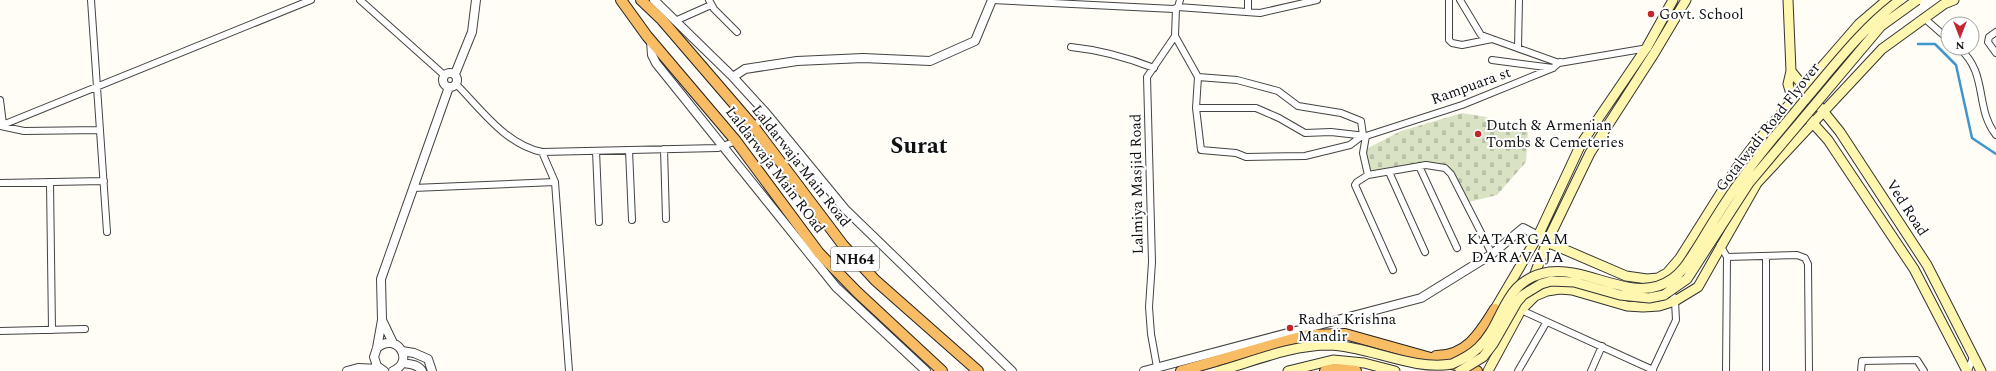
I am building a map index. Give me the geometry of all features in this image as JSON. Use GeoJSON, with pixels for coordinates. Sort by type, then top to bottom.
{"type":"FeatureCollection","features":[{"type":"Feature","properties":{"kind":"highway","name":"NH64"},"geometry":{"type":"LineString","coordinates":[[621,0],[628,11]]}},
{"type":"Feature","properties":{"kind":"highway","name":"NH64"},"geometry":{"type":"LineString","coordinates":[[641,0],[668,18]]}},
{"type":"Feature","properties":{"kind":"highway","name":"Laldarwaja Main ROad"},"geometry":{"type":"LineString","coordinates":[[628,11],[651,41],[736,141],[819,253],[857,292],[942,371]]}},
{"type":"Feature","properties":{"kind":"highway","name":"Laldarwaja Main Road"},"geometry":{"type":"LineString","coordinates":[[668,18],[754,127],[843,245],[875,280],[978,371]]}},
{"type":"Feature","properties":{"kind":"highway"},"geometry":{"type":"LineString","coordinates":[[1422,356],[1448,356],[1460,350],[1480,334],[1494,309]]}},
{"type":"Feature","properties":{"kind":"highway"},"geometry":{"type":"LineString","coordinates":[[1181,371],[1307,335],[1345,334],[1422,356],[1462,370],[1477,371]]}},
{"type":"Feature","properties":{"kind":"highway"},"geometry":{"type":"LineString","coordinates":[[1325,371],[1336,369],[1356,371]]}},
{"type":"Feature","properties":{"kind":"main road"},"geometry":{"type":"LineString","coordinates":[[1488,371],[1520,310],[1547,242],[1590,153],[1651,49],[1673,0]]}},
{"type":"Feature","properties":{"kind":"main road"},"geometry":{"type":"LineString","coordinates":[[1462,370],[1494,309],[1538,236],[1581,144],[1686,0]]}},
{"type":"Feature","properties":{"kind":"main road","name":"Ved Road"},"geometry":{"type":"LineString","coordinates":[[1788,0],[1791,71],[1788,84],[1793,101],[1828,140],[1914,269],[1968,371]]}},
{"type":"Feature","properties":{"kind":"main road"},"geometry":{"type":"LineString","coordinates":[[1538,236],[1547,242],[1626,276],[1647,280],[1663,275],[1674,266],[1680,258],[1736,169],[1860,24],[1887,0]]}},
{"type":"Feature","properties":{"kind":"main road","name":"Gotalwadi Road Flyover"},"geometry":{"type":"LineString","coordinates":[[1219,371],[1296,349],[1329,345],[1344,347],[1421,368],[1436,368],[1450,365],[1467,357],[1478,348],[1486,338],[1508,297],[1516,288],[1539,274],[1551,272],[1570,272],[1636,288],[1648,288],[1671,280],[1687,263],[1743,176],[1843,54],[1879,15],[1900,0]]}},
{"type":"Feature","properties":{"kind":"main road","name":"Gotalwadi Road Flyover"},"geometry":{"type":"LineString","coordinates":[[1462,370],[1483,357],[1493,344],[1517,302],[1523,295],[1541,284],[1551,281],[1574,282],[1620,295],[1649,298],[1664,294],[1688,280],[1749,183],[1881,26],[1917,0]]}},
{"type":"Feature","properties":{"kind":"main road"},"geometry":{"type":"LineString","coordinates":[[1520,310],[1535,296],[1547,291],[1560,289],[1572,290],[1627,306],[1659,306],[1675,301],[1698,287],[1720,245],[1757,183],[1823,111],[1882,50],[1924,18],[1954,0]]}},
{"type":"Feature","properties":{"kind":"main road","name":"Ved Road"},"geometry":{"type":"LineString","coordinates":[[1791,71],[1840,132],[1927,265],[1981,371]]}},
{"type":"Feature","properties":{"kind":"main road"},"geometry":{"type":"LineString","coordinates":[[1288,371],[1333,360],[1356,361],[1394,371]]}},
{"type":"Feature","properties":{"kind":"street"},"geometry":{"type":"LineString","coordinates":[[91,0],[107,232]]}},
{"type":"Feature","properties":{"kind":"street"},"geometry":{"type":"LineString","coordinates":[[1,125],[311,0]]}},
{"type":"Feature","properties":{"kind":"street"},"geometry":{"type":"LineString","coordinates":[[360,0],[444,75]]}},
{"type":"Feature","properties":{"kind":"street"},"geometry":{"type":"LineString","coordinates":[[347,371],[358,368],[374,357],[378,348],[382,320],[381,279],[413,188],[452,85],[457,78],[455,74],[472,32],[476,0]]}},
{"type":"Feature","properties":{"kind":"street"},"geometry":{"type":"LineString","coordinates":[[614,0],[628,11]]}},
{"type":"Feature","properties":{"kind":"street"},"geometry":{"type":"LineString","coordinates":[[654,0],[668,18],[733,77],[766,113],[844,209],[1012,371]]}},
{"type":"Feature","properties":{"kind":"street"},"geometry":{"type":"LineString","coordinates":[[733,77],[745,69],[797,62],[863,58],[930,62],[975,41],[992,0],[1260,13],[1317,0]]}},
{"type":"Feature","properties":{"kind":"street"},"geometry":{"type":"LineString","coordinates":[[1145,0],[1145,7]]}},
{"type":"Feature","properties":{"kind":"street"},"geometry":{"type":"LineString","coordinates":[[1180,0],[1177,8],[1175,36],[1198,77],[1196,108],[1201,150],[1236,153],[1246,157],[1305,156],[1350,145],[1365,136]]}},
{"type":"Feature","properties":{"kind":"street"},"geometry":{"type":"LineString","coordinates":[[1248,0],[1248,12]]}},
{"type":"Feature","properties":{"kind":"street"},"geometry":{"type":"LineString","coordinates":[[1449,0],[1449,40],[1452,43],[1462,45],[1492,39]]}},
{"type":"Feature","properties":{"kind":"street"},"geometry":{"type":"LineString","coordinates":[[1460,0],[1481,35],[1560,62],[1651,49]]}},
{"type":"Feature","properties":{"kind":"street"},"geometry":{"type":"LineString","coordinates":[[1518,48],[1519,0]]}},
{"type":"Feature","properties":{"kind":"street"},"geometry":{"type":"LineString","coordinates":[[668,18],[710,2],[737,32]]}},
{"type":"Feature","properties":{"kind":"street"},"geometry":{"type":"LineString","coordinates":[[1924,18],[1940,32]]}},
{"type":"Feature","properties":{"kind":"street"},"geometry":{"type":"LineString","coordinates":[[1996,32],[1989,37],[1988,42],[1996,52]]}},
{"type":"Feature","properties":{"kind":"street","name":"Lalmiya Masjid Road"},"geometry":{"type":"LineString","coordinates":[[1157,367],[1151,334],[1150,307],[1151,226],[1147,77],[1175,36]]}},
{"type":"Feature","properties":{"kind":"street"},"geometry":{"type":"LineString","coordinates":[[651,41],[652,55],[656,63],[836,287],[926,371]]}},
{"type":"Feature","properties":{"kind":"street"},"geometry":{"type":"LineString","coordinates":[[1070,47],[1100,50],[1154,68]]}},
{"type":"Feature","properties":{"kind":"street"},"geometry":{"type":"LineString","coordinates":[[1967,56],[1977,72],[1985,115],[1996,135]]}},
{"type":"Feature","properties":{"kind":"street"},"geometry":{"type":"LineString","coordinates":[[1492,60],[1553,68]]}},
{"type":"Feature","properties":{"kind":"street","name":"Rampuara st"},"geometry":{"type":"LineString","coordinates":[[1365,136],[1462,105],[1553,68],[1560,62]]}},
{"type":"Feature","properties":{"kind":"street"},"geometry":{"type":"LineString","coordinates":[[444,75],[451,72],[455,74]]}},
{"type":"Feature","properties":{"kind":"street"},"geometry":{"type":"LineString","coordinates":[[444,75],[443,82],[452,85],[515,141],[528,150],[542,152],[718,148],[736,141]]}},
{"type":"Feature","properties":{"kind":"street"},"geometry":{"type":"LineString","coordinates":[[1198,77],[1237,80],[1278,91],[1298,106],[1341,113],[1361,122],[1365,136],[1363,153],[1368,175]]}},
{"type":"Feature","properties":{"kind":"street"},"geometry":{"type":"LineString","coordinates":[[0,100],[1,125]]}},
{"type":"Feature","properties":{"kind":"street"},"geometry":{"type":"LineString","coordinates":[[1196,108],[1256,108],[1280,118],[1305,133],[1331,132],[1365,136]]}},
{"type":"Feature","properties":{"kind":"street"},"geometry":{"type":"LineString","coordinates":[[754,127],[766,113]]}},
{"type":"Feature","properties":{"kind":"street"},"geometry":{"type":"LineString","coordinates":[[1,125],[24,131],[100,130]]}},
{"type":"Feature","properties":{"kind":"street"},"geometry":{"type":"LineString","coordinates":[[664,149],[666,219]]}},
{"type":"Feature","properties":{"kind":"street"},"geometry":{"type":"LineString","coordinates":[[630,150],[632,220]]}},
{"type":"Feature","properties":{"kind":"street"},"geometry":{"type":"LineString","coordinates":[[596,151],[599,222]]}},
{"type":"Feature","properties":{"kind":"street"},"geometry":{"type":"LineString","coordinates":[[542,152],[555,182],[569,371]]}},
{"type":"Feature","properties":{"kind":"street"},"geometry":{"type":"LineString","coordinates":[[1393,270],[1355,185],[1368,175],[1419,166],[1426,165],[1445,168],[1451,174],[1492,254]]}},
{"type":"Feature","properties":{"kind":"street"},"geometry":{"type":"LineString","coordinates":[[1419,166],[1457,248]]}},
{"type":"Feature","properties":{"kind":"street"},"geometry":{"type":"LineString","coordinates":[[1389,172],[1424,252]]}},
{"type":"Feature","properties":{"kind":"street"},"geometry":{"type":"LineString","coordinates":[[0,183],[104,181]]}},
{"type":"Feature","properties":{"kind":"street"},"geometry":{"type":"LineString","coordinates":[[50,182],[52,330]]}},
{"type":"Feature","properties":{"kind":"street"},"geometry":{"type":"LineString","coordinates":[[413,188],[555,182]]}},
{"type":"Feature","properties":{"kind":"street"},"geometry":{"type":"LineString","coordinates":[[1144,371],[1421,298],[1492,254],[1523,228],[1538,236]]}},
{"type":"Feature","properties":{"kind":"street"},"geometry":{"type":"LineString","coordinates":[[1720,245],[1727,257],[1726,371]]}},
{"type":"Feature","properties":{"kind":"street"},"geometry":{"type":"LineString","coordinates":[[1727,257],[1797,255],[1805,258],[1808,264],[1808,371]]}},
{"type":"Feature","properties":{"kind":"street"},"geometry":{"type":"LineString","coordinates":[[1766,256],[1766,371]]}},
{"type":"Feature","properties":{"kind":"street"},"geometry":{"type":"LineString","coordinates":[[1520,310],[1653,370],[1676,320],[1675,301],[1663,275]]}},
{"type":"Feature","properties":{"kind":"street"},"geometry":{"type":"LineString","coordinates":[[382,320],[393,343],[402,351],[404,356],[402,364]]}},
{"type":"Feature","properties":{"kind":"street"},"geometry":{"type":"LineString","coordinates":[[1518,371],[1546,323]]}},
{"type":"Feature","properties":{"kind":"street"},"geometry":{"type":"LineString","coordinates":[[0,331],[85,329]]}},
{"type":"Feature","properties":{"kind":"street"},"geometry":{"type":"LineString","coordinates":[[378,348],[386,343],[393,343]]}},
{"type":"Feature","properties":{"kind":"street"},"geometry":{"type":"LineString","coordinates":[[1591,371],[1602,346]]}},
{"type":"Feature","properties":{"kind":"street"},"geometry":{"type":"LineString","coordinates":[[402,351],[414,353],[428,359],[432,371]]}},
{"type":"Feature","properties":{"kind":"street"},"geometry":{"type":"LineString","coordinates":[[374,357],[377,366],[382,370]]}},
{"type":"Feature","properties":{"kind":"street"},"geometry":{"type":"LineString","coordinates":[[1968,371],[1973,357]]}},
{"type":"Feature","properties":{"kind":"street"},"geometry":{"type":"LineString","coordinates":[[1861,371],[1862,361],[1916,360],[1924,371]]}},
{"type":"Feature","properties":{"kind":"street"},"geometry":{"type":"LineString","coordinates":[[393,371],[402,364],[412,364],[420,368],[422,371]]}},
{"type":"Feature","properties":{"kind":"street"},"geometry":{"type":"LineString","coordinates":[[358,368],[382,370]]}},
{"type":"Feature","properties":{"kind":"green space"},"geometry":{"type":"Polygon","coordinates":[[[1462,113],[1486,117],[1507,127],[1528,132],[1526,162],[1497,195],[1469,202],[1452,173],[1426,164],[1370,173],[1366,149],[1401,131],[1462,113]]]}},
{"type":"Feature","properties":{"kind":"waterway"},"geometry":{"type":"LineString","coordinates":[[1918,44],[1935,44],[1956,65],[1972,138],[1996,154]]}},
{"type":"Feature","properties":{"kind":"place","name":"Govt. School"},"geometry":{"type":"Point","coordinates":[1651,14]}},
{"type":"Feature","properties":{"kind":"place","name":"Dutch & Armenian Tombs & Cemeteries"},"geometry":{"type":"Point","coordinates":[1478,134]}},
{"type":"Feature","properties":{"kind":"place","name":"Radha Krishna Mandir"},"geometry":{"type":"Point","coordinates":[1290,328]}},
{"type":"Feature","properties":{"kind":"district","name":"Surat"},"geometry":{"type":"Point","coordinates":[919,146]}},
{"type":"Feature","properties":{"kind":"district","name":"KATARGAM DARAVAJA"},"geometry":{"type":"Point","coordinates":[1518,248]}}]}
